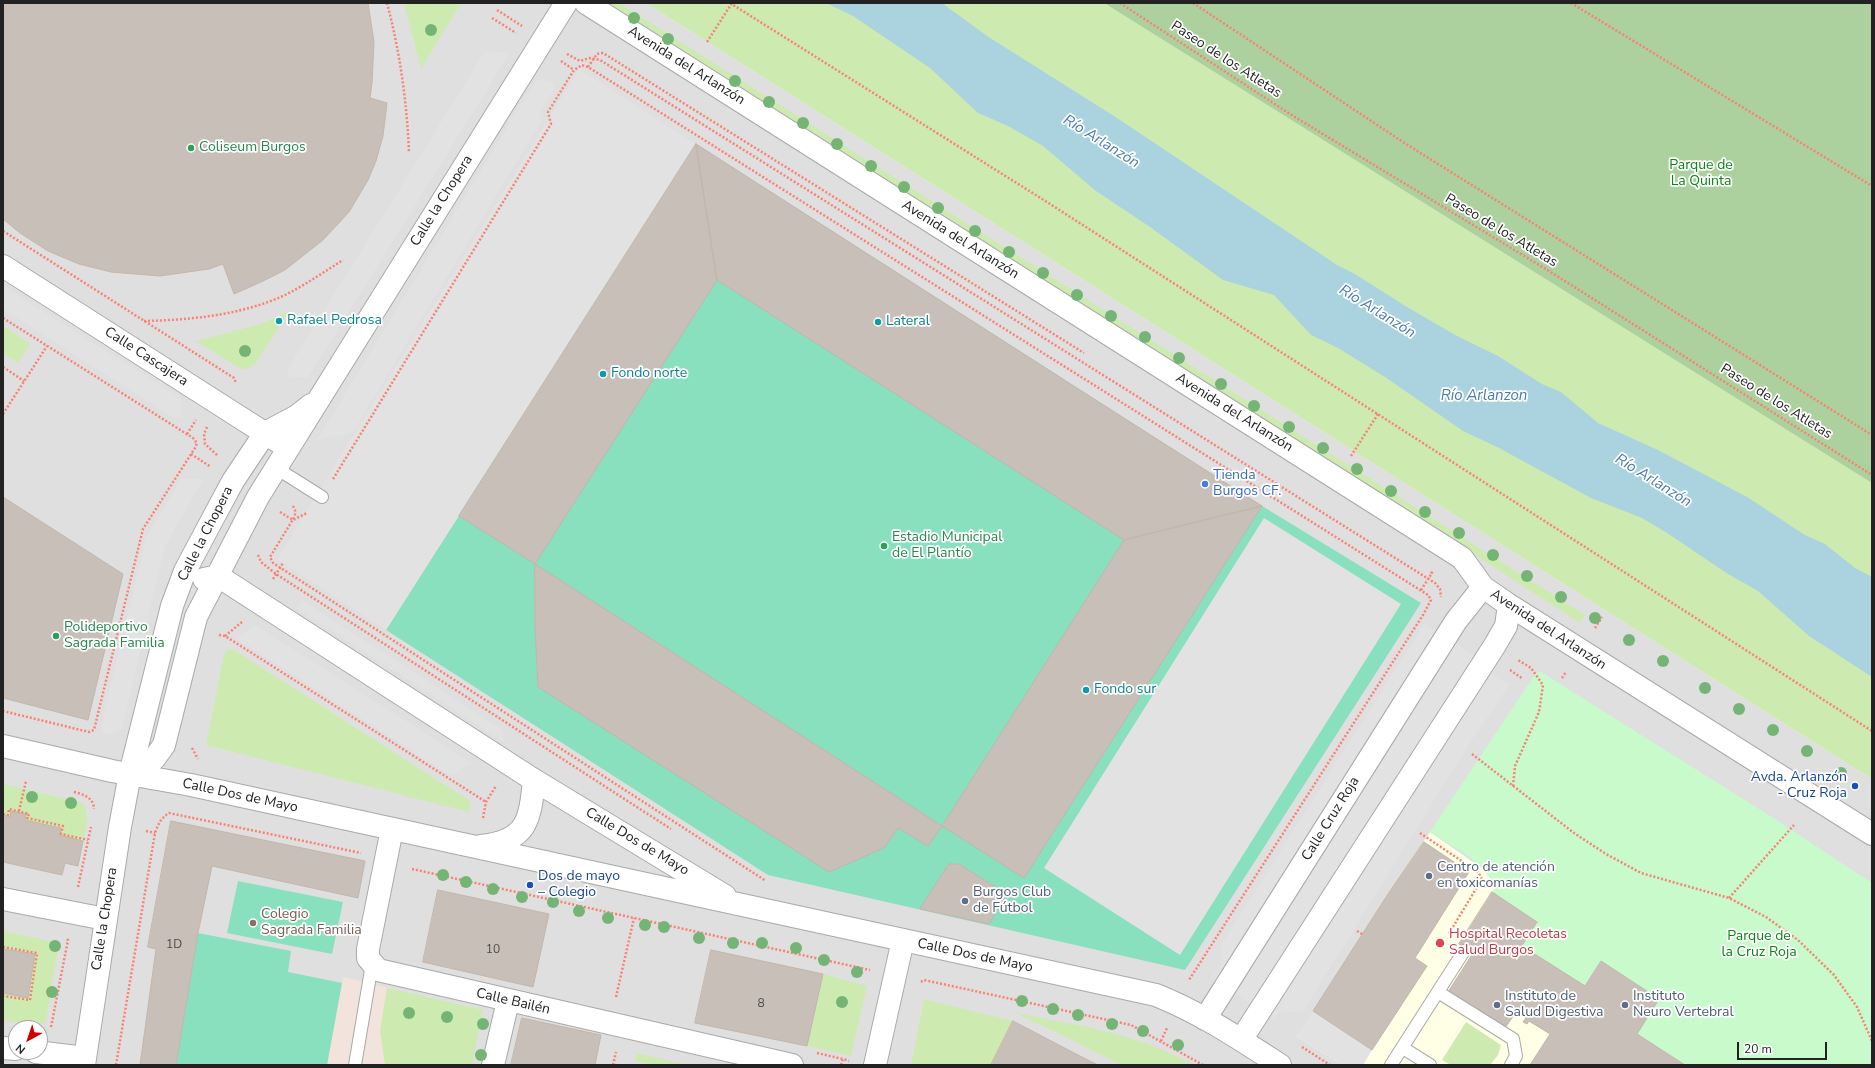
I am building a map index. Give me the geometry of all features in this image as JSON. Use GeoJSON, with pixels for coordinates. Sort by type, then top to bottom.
{"type":"FeatureCollection","features":[{"type":"Feature","properties":{"kind":"street","name":"Calle la Chopera"},"geometry":{"type":"LineString","coordinates":[[130,774],[154,759],[164,745],[196,616],[258,497],[566,3]]}},
{"type":"Feature","properties":{"kind":"street","name":"Avenida del Arlanzón"},"geometry":{"type":"LineString","coordinates":[[586,3],[1462,558],[1483,587],[1509,605],[1872,834]]}},
{"type":"Feature","properties":{"kind":"street","name":"Calle Cascajera"},"geometry":{"type":"LineString","coordinates":[[3,266],[288,448]]}},
{"type":"Feature","properties":{"kind":"street","name":"Calle la Chopera"},"geometry":{"type":"LineString","coordinates":[[84,1061],[105,919],[130,774],[170,617],[185,571],[233,481],[265,433],[297,416],[319,399]]}},
{"type":"Feature","properties":{"kind":"street"},"geometry":{"type":"LineString","coordinates":[[170,617],[184,594],[200,580],[218,576]]}},
{"type":"Feature","properties":{"kind":"street","name":"Calle Dos de Mayo"},"geometry":{"type":"LineString","coordinates":[[218,576],[510,765],[740,904]]}},
{"type":"Feature","properties":{"kind":"street","name":"Calle Cruz Roja"},"geometry":{"type":"LineString","coordinates":[[1206,1019],[1456,621],[1483,587]]}},
{"type":"Feature","properties":{"kind":"street"},"geometry":{"type":"LineString","coordinates":[[1242,1040],[1495,644],[1506,626],[1509,605]]}},
{"type":"Feature","properties":{"kind":"street","name":"Calle Dos de Mayo"},"geometry":{"type":"LineString","coordinates":[[3,746],[130,774],[191,785],[1156,995],[1178,1004],[1206,1019]]}},
{"type":"Feature","properties":{"kind":"street","name":"Calle Dos de Mayo"},"geometry":{"type":"LineString","coordinates":[[476,847],[495,845],[509,840],[521,832],[530,816],[534,780]]}},
{"type":"Feature","properties":{"kind":"street"},"geometry":{"type":"LineString","coordinates":[[372,964],[368,958],[368,949],[392,829]]}},
{"type":"Feature","properties":{"kind":"street"},"geometry":{"type":"LineString","coordinates":[[3,899],[105,919]]}},
{"type":"Feature","properties":{"kind":"street"},"geometry":{"type":"LineString","coordinates":[[875,1065],[903,940]]}},
{"type":"Feature","properties":{"kind":"street","name":"Calle Bailén"},"geometry":{"type":"LineString","coordinates":[[372,964],[378,970],[385,973],[792,1065]]}},
{"type":"Feature","properties":{"kind":"street"},"geometry":{"type":"LineString","coordinates":[[493,1065],[508,1001]]}},
{"type":"Feature","properties":{"kind":"street"},"geometry":{"type":"LineString","coordinates":[[1206,1019],[1280,1065]]}},
{"type":"Feature","properties":{"kind":"street"},"geometry":{"type":"LineString","coordinates":[[48,1054],[84,1061]]}},
{"type":"Feature","properties":{"kind":"lane"},"geometry":{"type":"LineString","coordinates":[[276,468],[322,497]]}},
{"type":"Feature","properties":{"kind":"lane"},"geometry":{"type":"LineString","coordinates":[[1391,1065],[1464,950]]}},
{"type":"Feature","properties":{"kind":"lane"},"geometry":{"type":"LineString","coordinates":[[356,1065],[372,964]]}},
{"type":"Feature","properties":{"kind":"lane"},"geometry":{"type":"LineString","coordinates":[[1438,992],[1513,1039],[1516,1056],[1511,1065]]}},
{"type":"Feature","properties":{"kind":"lane"},"geometry":{"type":"LineString","coordinates":[[1403,1048],[1430,1065]]}},
{"type":"Feature","properties":{"kind":"path"},"geometry":{"type":"LineString","coordinates":[[387,3],[393,26],[403,85],[408,127],[409,153]]}},
{"type":"Feature","properties":{"kind":"path"},"geometry":{"type":"LineString","coordinates":[[707,42],[731,3],[1050,204],[1872,731]]}},
{"type":"Feature","properties":{"kind":"path","name":"Paseo de los Atletas"},"geometry":{"type":"LineString","coordinates":[[1120,3],[1290,114],[1549,272],[1872,475]]}},
{"type":"Feature","properties":{"kind":"path"},"geometry":{"type":"LineString","coordinates":[[1192,3],[1406,144],[1872,435]]}},
{"type":"Feature","properties":{"kind":"path"},"geometry":{"type":"LineString","coordinates":[[1571,3],[1872,186]]}},
{"type":"Feature","properties":{"kind":"path"},"geometry":{"type":"LineString","coordinates":[[543,39],[577,60],[593,58],[600,60],[1429,579],[1440,589],[1444,610],[1456,621]]}},
{"type":"Feature","properties":{"kind":"path"},"geometry":{"type":"LineString","coordinates":[[588,67],[593,58],[597,54],[603,52],[1089,356]]}},
{"type":"Feature","properties":{"kind":"path"},"geometry":{"type":"LineString","coordinates":[[293,520],[308,512],[322,497],[551,124],[548,112],[574,70],[582,65],[588,67],[1428,595],[1431,600],[1424,615],[1187,983]]}},
{"type":"Feature","properties":{"kind":"path"},"geometry":{"type":"LineString","coordinates":[[132,319],[167,320],[201,318],[243,309],[285,295],[343,260]]}},
{"type":"Feature","properties":{"kind":"path"},"geometry":{"type":"LineString","coordinates":[[3,318],[193,438],[197,443],[143,529],[94,730],[89,732],[3,711]]}},
{"type":"Feature","properties":{"kind":"path"},"geometry":{"type":"LineString","coordinates":[[3,414],[47,346]]}},
{"type":"Feature","properties":{"kind":"path"},"geometry":{"type":"LineString","coordinates":[[3,367],[24,381]]}},
{"type":"Feature","properties":{"kind":"path"},"geometry":{"type":"LineString","coordinates":[[1350,458],[1378,414]]}},
{"type":"Feature","properties":{"kind":"path"},"geometry":{"type":"LineString","coordinates":[[290,503],[295,510],[293,520],[270,557],[273,563],[766,881],[774,883]]}},
{"type":"Feature","properties":{"kind":"path"},"geometry":{"type":"LineString","coordinates":[[277,518],[281,512],[293,520]]}},
{"type":"Feature","properties":{"kind":"path"},"geometry":{"type":"LineString","coordinates":[[258,553],[261,562],[276,574],[674,832]]}},
{"type":"Feature","properties":{"kind":"path"},"geometry":{"type":"LineString","coordinates":[[276,574],[283,562]]}},
{"type":"Feature","properties":{"kind":"path"},"geometry":{"type":"LineString","coordinates":[[1421,590],[1432,573],[1427,567]]}},
{"type":"Feature","properties":{"kind":"path"},"geometry":{"type":"LineString","coordinates":[[214,635],[225,636],[486,802]]}},
{"type":"Feature","properties":{"kind":"path"},"geometry":{"type":"LineString","coordinates":[[1495,644],[1531,668],[1543,685],[1539,712],[1515,766],[1513,786]]}},
{"type":"Feature","properties":{"kind":"path"},"geometry":{"type":"LineString","coordinates":[[469,882],[486,802],[528,737]]}},
{"type":"Feature","properties":{"kind":"path"},"geometry":{"type":"LineString","coordinates":[[183,816],[198,758],[193,752],[191,746]]}},
{"type":"Feature","properties":{"kind":"path"},"geometry":{"type":"LineString","coordinates":[[1472,754],[1574,833],[1641,873],[1729,898],[1766,917],[1798,940],[1834,975],[1857,1007],[1872,1041]]}},
{"type":"Feature","properties":{"kind":"path"},"geometry":{"type":"LineString","coordinates":[[18,779],[34,782]]}},
{"type":"Feature","properties":{"kind":"path"},"geometry":{"type":"LineString","coordinates":[[19,811],[26,781]]}},
{"type":"Feature","properties":{"kind":"path"},"geometry":{"type":"LineString","coordinates":[[71,791],[84,795],[90,799],[94,806],[94,814]]}},
{"type":"Feature","properties":{"kind":"path"},"geometry":{"type":"LineString","coordinates":[[3,814],[8,815],[9,809],[19,811],[28,814],[27,818],[63,826],[61,834],[88,840]]}},
{"type":"Feature","properties":{"kind":"path"},"geometry":{"type":"LineString","coordinates":[[116,1065],[155,833],[159,823],[169,813],[360,853],[368,855],[370,863],[403,870],[407,868],[870,970],[873,974],[919,983],[924,980],[1131,1025],[1203,1065]]}},
{"type":"Feature","properties":{"kind":"path"},"geometry":{"type":"LineString","coordinates":[[81,874],[92,822]]}},
{"type":"Feature","properties":{"kind":"path"},"geometry":{"type":"LineString","coordinates":[[1729,898],[1794,825]]}},
{"type":"Feature","properties":{"kind":"path"},"geometry":{"type":"LineString","coordinates":[[1420,833],[1474,869],[1482,879],[1444,941],[1441,952],[1457,961]]}},
{"type":"Feature","properties":{"kind":"path"},"geometry":{"type":"LineString","coordinates":[[615,1001],[634,918]]}},
{"type":"Feature","properties":{"kind":"path"},"geometry":{"type":"LineString","coordinates":[[1357,931],[1362,934]]}},
{"type":"Feature","properties":{"kind":"path"},"geometry":{"type":"LineString","coordinates":[[52,1027],[68,940],[62,935]]}},
{"type":"Feature","properties":{"kind":"path"},"geometry":{"type":"LineString","coordinates":[[3,947],[38,953],[30,1000],[3,996]]}},
{"type":"Feature","properties":{"kind":"path"},"geometry":{"type":"LineString","coordinates":[[1183,976],[1195,980]]}},
{"type":"Feature","properties":{"kind":"shaded area"},"geometry":{"type":"Polygon","coordinates":[[[3,3],[646,3],[1872,779],[1872,1065],[3,1065],[3,3]]]}},
{"type":"Feature","properties":{"kind":"shaded area"},"geometry":{"type":"Polygon","coordinates":[[[485,51],[510,53],[308,378],[290,377],[287,370],[485,51]]]}},
{"type":"Feature","properties":{"kind":"shaded area"},"geometry":{"type":"Polygon","coordinates":[[[579,69],[696,144],[386,630],[277,559],[579,69]]]}},
{"type":"Feature","properties":{"kind":"shaded area"},"geometry":{"type":"Polygon","coordinates":[[[536,80],[553,81],[555,88],[540,111],[541,122],[353,432],[317,440],[536,80]]]}},
{"type":"Feature","properties":{"kind":"shaded area"},"geometry":{"type":"Polygon","coordinates":[[[3,286],[182,399],[182,417],[172,417],[3,309],[3,286]]]}},
{"type":"Feature","properties":{"kind":"shaded area"},"geometry":{"type":"Polygon","coordinates":[[[181,479],[204,479],[165,546],[122,729],[105,735],[101,727],[146,538],[181,479]]]}},
{"type":"Feature","properties":{"kind":"shaded area"},"geometry":{"type":"Polygon","coordinates":[[[1264,518],[1401,604],[1180,955],[1044,868],[1264,518]]]}},
{"type":"Feature","properties":{"kind":"shaded area"},"geometry":{"type":"Polygon","coordinates":[[[302,600],[503,730],[504,742],[297,608],[302,600]]]}},
{"type":"Feature","properties":{"kind":"shaded area"},"geometry":{"type":"Polygon","coordinates":[[[1424,624],[1496,669],[1494,676],[1510,684],[1470,743],[1302,1013],[1280,1011],[1275,1019],[1211,979],[1221,964],[1221,945],[1424,624]]]}},
{"type":"Feature","properties":{"kind":"shaded area"},"geometry":{"type":"Polygon","coordinates":[[[255,625],[472,763],[451,776],[236,638],[255,625]]]}},
{"type":"Feature","properties":{"kind":"shaded area","name":"Hospital Recoletas Salud Burgos"},"geometry":{"type":"Polygon","coordinates":[[[1430,832],[1483,869],[1493,880],[1495,889],[1492,893],[1537,922],[1514,958],[1523,953],[1601,961],[1659,999],[1685,1065],[1343,1065],[1297,1037],[1388,894],[1430,832]]]}},
{"type":"Feature","properties":{"kind":"shaded area"},"geometry":{"type":"Polygon","coordinates":[[[343,977],[398,990],[472,1065],[327,1065],[343,977]]]}},
{"type":"Feature","properties":{"kind":"shaded area"},"geometry":{"type":"Polygon","coordinates":[[[1313,1011],[1372,1050],[1363,1065],[1343,1065],[1297,1037],[1313,1011]]]}},
{"type":"Feature","properties":{"kind":"green space"},"geometry":{"type":"Polygon","coordinates":[[[404,3],[461,3],[421,69],[404,3]]]}},
{"type":"Feature","properties":{"kind":"green space"},"geometry":{"type":"Polygon","coordinates":[[[604,3],[619,3],[1585,615],[1580,623],[1466,549],[604,3]]]}},
{"type":"Feature","properties":{"kind":"green space"},"geometry":{"type":"Polygon","coordinates":[[[646,3],[1104,3],[1863,477],[1872,483],[1872,779],[646,3]]]}},
{"type":"Feature","properties":{"kind":"green space","name":"Parque de La Quinta"},"geometry":{"type":"Polygon","coordinates":[[[1104,3],[1872,3],[1872,483],[1104,3]]]}},
{"type":"Feature","properties":{"kind":"green space","name":"Estadio Municipal de El Plantío"},"geometry":{"type":"Polygon","coordinates":[[[696,144],[1262,506],[1421,603],[1185,970],[768,875],[386,630],[696,144]]]}},
{"type":"Feature","properties":{"kind":"green space"},"geometry":{"type":"Polygon","coordinates":[[[289,311],[256,363],[248,369],[241,369],[196,341],[261,324],[289,311]]]}},
{"type":"Feature","properties":{"kind":"green space"},"geometry":{"type":"Polygon","coordinates":[[[3,326],[30,344],[18,363],[3,353],[3,326]]]}},
{"type":"Feature","properties":{"kind":"green space"},"geometry":{"type":"Polygon","coordinates":[[[227,649],[234,650],[470,801],[469,812],[206,745],[224,654],[227,649]]]}},
{"type":"Feature","properties":{"kind":"green space","name":"Parque de la Cruz Roja"},"geometry":{"type":"Polygon","coordinates":[[[1541,672],[1767,814],[1872,883],[1872,1065],[1685,1065],[1637,1034],[1659,999],[1601,961],[1585,986],[1530,952],[1527,956],[1523,953],[1517,961],[1514,958],[1536,921],[1492,892],[1495,889],[1491,880],[1477,864],[1458,849],[1430,832],[1536,673],[1541,672]]]}},
{"type":"Feature","properties":{"kind":"green space"},"geometry":{"type":"Polygon","coordinates":[[[3,784],[83,803],[87,812],[87,817],[83,841],[60,835],[61,828],[25,820],[26,814],[11,811],[10,817],[3,815],[3,784]]]}},
{"type":"Feature","properties":{"kind":"green space"},"geometry":{"type":"Polygon","coordinates":[[[238,881],[343,902],[332,954],[227,933],[238,881]]]}},
{"type":"Feature","properties":{"kind":"green space"},"geometry":{"type":"Polygon","coordinates":[[[3,931],[59,943],[46,1020],[3,1020],[3,993],[28,998],[35,954],[3,949],[3,931]]]}},
{"type":"Feature","properties":{"kind":"green space"},"geometry":{"type":"Polygon","coordinates":[[[198,933],[291,951],[288,972],[342,983],[327,1065],[176,1065],[198,933]]]}},
{"type":"Feature","properties":{"kind":"green space"},"geometry":{"type":"Polygon","coordinates":[[[823,974],[867,986],[851,1056],[807,1046],[823,974]]]}},
{"type":"Feature","properties":{"kind":"green space"},"geometry":{"type":"Polygon","coordinates":[[[387,988],[483,1010],[472,1065],[385,1065],[380,1030],[387,988]]]}},
{"type":"Feature","properties":{"kind":"green space"},"geometry":{"type":"Polygon","coordinates":[[[924,999],[1013,1021],[991,1065],[911,1065],[924,999]]]}},
{"type":"Feature","properties":{"kind":"green space"},"geometry":{"type":"Polygon","coordinates":[[[1013,1012],[1105,1031],[1150,1045],[1172,1054],[1192,1065],[1121,1065],[1013,1012]]]}},
{"type":"Feature","properties":{"kind":"green space"},"geometry":{"type":"Polygon","coordinates":[[[1466,1022],[1501,1045],[1498,1055],[1490,1065],[1451,1065],[1442,1060],[1466,1022]]]}},
{"type":"Feature","properties":{"kind":"green space"},"geometry":{"type":"Polygon","coordinates":[[[637,1053],[688,1065],[652,1065],[635,1061],[637,1053]]]}},
{"type":"Feature","properties":{"kind":"water","name":"Río Arlanzon"},"geometry":{"type":"Polygon","coordinates":[[[826,3],[942,3],[987,36],[1117,118],[1337,265],[1355,274],[1457,336],[1498,356],[1542,384],[1561,392],[1598,423],[1658,450],[1747,497],[1805,535],[1825,544],[1855,568],[1872,577],[1872,677],[1809,636],[1758,591],[1728,574],[1667,533],[1642,518],[1591,498],[1497,447],[1463,431],[1385,377],[1338,348],[1311,335],[1274,295],[1223,280],[1150,227],[1096,191],[1043,146],[1008,126],[978,113],[930,68],[853,16],[826,3]]]}},
{"type":"Feature","properties":{"kind":"building","name":"Coliseum Burgos"},"geometry":{"type":"Polygon","coordinates":[[[3,3],[368,3],[374,42],[370,98],[387,103],[383,136],[376,161],[368,180],[349,212],[323,240],[285,270],[234,294],[223,264],[209,269],[160,276],[111,272],[79,264],[48,251],[20,233],[3,219],[3,3]]]}},
{"type":"Feature","properties":{"kind":"building","name":"Lateral"},"geometry":{"type":"Polygon","coordinates":[[[696,144],[1262,506],[1124,540],[717,280],[696,144]]]}},
{"type":"Feature","properties":{"kind":"building","name":"Fondo norte"},"geometry":{"type":"Polygon","coordinates":[[[696,144],[717,280],[535,564],[459,516],[696,144]]]}},
{"type":"Feature","properties":{"kind":"building","name":"Polideportivo Sagrada Familia"},"geometry":{"type":"Polygon","coordinates":[[[3,497],[123,574],[88,720],[3,698],[3,497]]]}},
{"type":"Feature","properties":{"kind":"building","name":"Fondo sur"},"geometry":{"type":"Polygon","coordinates":[[[1262,506],[1024,878],[942,826],[1124,540],[1262,506]]]}},
{"type":"Feature","properties":{"kind":"building"},"geometry":{"type":"Polygon","coordinates":[[[535,564],[942,826],[928,846],[898,828],[884,848],[829,872],[538,687],[535,627],[535,564]]]}},
{"type":"Feature","properties":{"kind":"building"},"geometry":{"type":"Polygon","coordinates":[[[11,811],[26,814],[25,820],[61,828],[60,835],[83,841],[78,866],[65,863],[62,875],[3,862],[3,815],[10,817],[11,811]]]}},
{"type":"Feature","properties":{"kind":"building"},"geometry":{"type":"Polygon","coordinates":[[[171,821],[365,861],[358,898],[212,866],[198,933],[176,1065],[140,1065],[156,949],[148,947],[171,821]]]}},
{"type":"Feature","properties":{"kind":"building"},"geometry":{"type":"Polygon","coordinates":[[[1424,842],[1469,872],[1415,958],[1427,966],[1372,1050],[1313,1011],[1388,894],[1424,842]]]}},
{"type":"Feature","properties":{"kind":"building"},"geometry":{"type":"Polygon","coordinates":[[[949,864],[959,864],[1007,894],[989,924],[920,909],[949,864]]]}},
{"type":"Feature","properties":{"kind":"building"},"geometry":{"type":"Polygon","coordinates":[[[438,890],[549,914],[533,987],[423,962],[438,890]]]}},
{"type":"Feature","properties":{"kind":"building"},"geometry":{"type":"Polygon","coordinates":[[[1492,892],[1537,922],[1514,958],[1517,961],[1523,953],[1527,956],[1530,951],[1585,986],[1601,961],[1659,999],[1637,1034],[1685,1065],[1530,1065],[1550,1034],[1529,1021],[1527,1024],[1523,1022],[1526,1018],[1516,1012],[1505,1028],[1448,992],[1473,953],[1459,944],[1492,892]]]}},
{"type":"Feature","properties":{"kind":"building"},"geometry":{"type":"Polygon","coordinates":[[[3,949],[35,954],[28,998],[3,993],[3,949]]]}},
{"type":"Feature","properties":{"kind":"building"},"geometry":{"type":"Polygon","coordinates":[[[711,950],[823,974],[807,1046],[695,1023],[711,950]]]}},
{"type":"Feature","properties":{"kind":"building"},"geometry":{"type":"Polygon","coordinates":[[[522,1018],[601,1035],[595,1065],[511,1065],[522,1018]]]}},
{"type":"Feature","properties":{"kind":"building"},"geometry":{"type":"Polygon","coordinates":[[[1013,1021],[1078,1055],[1098,1065],[991,1065],[1013,1021]]]}},
{"type":"Feature","properties":{"kind":"place","name":"Coliseum Burgos"},"geometry":{"type":"Point","coordinates":[191,148]}},
{"type":"Feature","properties":{"kind":"place","name":"Rafael Pedrosa"},"geometry":{"type":"Point","coordinates":[279,321]}},
{"type":"Feature","properties":{"kind":"place","name":"Lateral"},"geometry":{"type":"Point","coordinates":[878,322]}},
{"type":"Feature","properties":{"kind":"place","name":"Fondo norte"},"geometry":{"type":"Point","coordinates":[603,374]}},
{"type":"Feature","properties":{"kind":"place","name":"Tienda Burgos CF."},"geometry":{"type":"Point","coordinates":[1205,484]}},
{"type":"Feature","properties":{"kind":"place","name":"Estadio Municipal de El Plantío"},"geometry":{"type":"Point","coordinates":[884,546]}},
{"type":"Feature","properties":{"kind":"place","name":"Polideportivo Sagrada Familia"},"geometry":{"type":"Point","coordinates":[56,636]}},
{"type":"Feature","properties":{"kind":"place","name":"Fondo sur"},"geometry":{"type":"Point","coordinates":[1086,690]}},
{"type":"Feature","properties":{"kind":"place","name":"Avda. Arlanzón - Cruz Roja"},"geometry":{"type":"Point","coordinates":[1855,786]}},
{"type":"Feature","properties":{"kind":"place","name":"Centro de atención en toxicomanías"},"geometry":{"type":"Point","coordinates":[1429,876]}},
{"type":"Feature","properties":{"kind":"place","name":"Dos de mayo – Colegio"},"geometry":{"type":"Point","coordinates":[530,885]}},
{"type":"Feature","properties":{"kind":"place","name":"Burgos Club de Fútbol"},"geometry":{"type":"Point","coordinates":[965,901]}},
{"type":"Feature","properties":{"kind":"place","name":"Colegio Sagrada Familia"},"geometry":{"type":"Point","coordinates":[253,923]}},
{"type":"Feature","properties":{"kind":"place","name":"Hospital Recoletas Salud Burgos"},"geometry":{"type":"Point","coordinates":[1440,943]}},
{"type":"Feature","properties":{"kind":"place","name":"Instituto de Salud Digestiva"},"geometry":{"type":"Point","coordinates":[1497,1005]}},
{"type":"Feature","properties":{"kind":"place","name":"Instituto Neuro Vertebral"},"geometry":{"type":"Point","coordinates":[1625,1005]}},
{"type":"Feature","properties":{"kind":"water label","name":"Río Arlanzón"},"geometry":{"type":"Point","coordinates":[1101,142]}},
{"type":"Feature","properties":{"kind":"water label","name":"Río Arlanzón"},"geometry":{"type":"Point","coordinates":[1377,312]}},
{"type":"Feature","properties":{"kind":"water label","name":"Río Arlanzón"},"geometry":{"type":"Point","coordinates":[1653,481]}}]}
